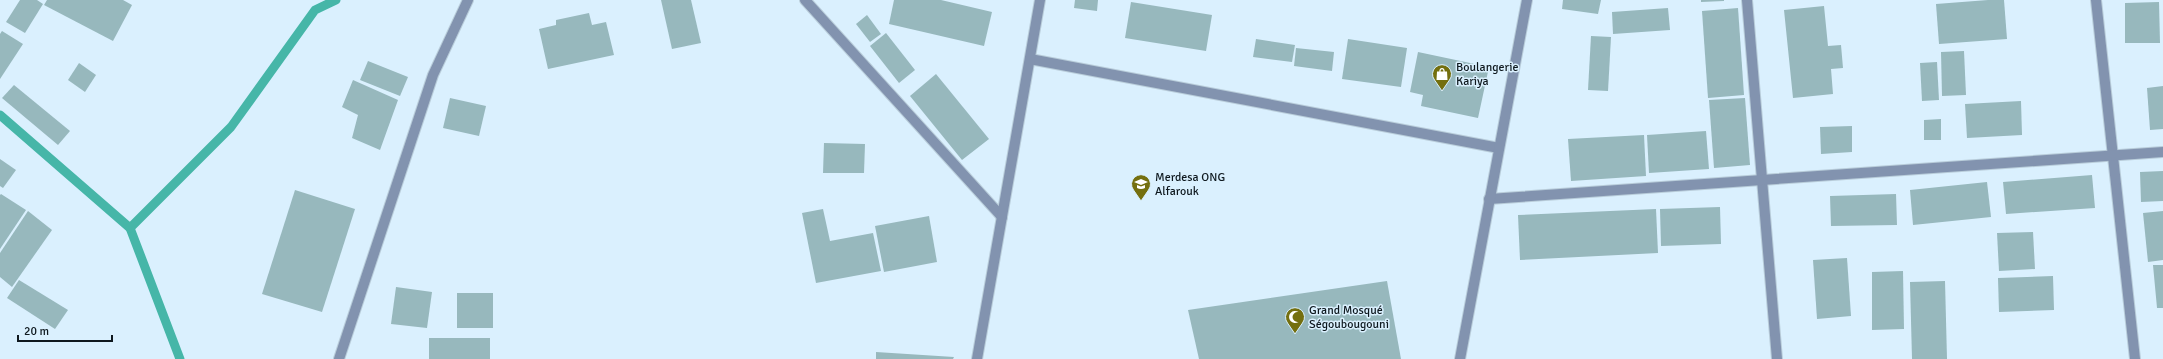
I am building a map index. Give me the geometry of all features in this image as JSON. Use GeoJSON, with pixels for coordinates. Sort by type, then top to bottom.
{"type":"FeatureCollection","features":[{"type":"Feature","properties":{"kind":"street"},"geometry":{"type":"LineString","coordinates":[[339,359],[433,75],[468,0]]}},
{"type":"Feature","properties":{"kind":"street"},"geometry":{"type":"LineString","coordinates":[[805,0],[1002,217]]}},
{"type":"Feature","properties":{"kind":"street"},"geometry":{"type":"LineString","coordinates":[[977,359],[1040,0]]}},
{"type":"Feature","properties":{"kind":"street"},"geometry":{"type":"LineString","coordinates":[[1460,359],[1527,0]]}},
{"type":"Feature","properties":{"kind":"street"},"geometry":{"type":"LineString","coordinates":[[1747,0],[1777,359]]}},
{"type":"Feature","properties":{"kind":"street"},"geometry":{"type":"LineString","coordinates":[[2096,0],[2135,359]]}},
{"type":"Feature","properties":{"kind":"street"},"geometry":{"type":"LineString","coordinates":[[1030,59],[1499,148]]}},
{"type":"Feature","properties":{"kind":"street"},"geometry":{"type":"LineString","coordinates":[[1489,199],[2163,152]]}},
{"type":"Feature","properties":{"kind":"building"},"geometry":{"type":"Polygon","coordinates":[[[20,0],[37,0],[43,4],[25,33],[6,22],[20,0]]]}},
{"type":"Feature","properties":{"kind":"building"},"geometry":{"type":"Polygon","coordinates":[[[47,0],[123,0],[132,5],[113,41],[44,5],[47,0]]]}},
{"type":"Feature","properties":{"kind":"building"},"geometry":{"type":"Polygon","coordinates":[[[661,0],[691,0],[701,43],[672,49],[661,0]]]}},
{"type":"Feature","properties":{"kind":"building"},"geometry":{"type":"Polygon","coordinates":[[[894,0],[941,0],[992,12],[984,46],[889,24],[894,0]]]}},
{"type":"Feature","properties":{"kind":"building"},"geometry":{"type":"Polygon","coordinates":[[[1075,0],[1098,0],[1097,11],[1074,8],[1075,0]]]}},
{"type":"Feature","properties":{"kind":"building"},"geometry":{"type":"Polygon","coordinates":[[[1563,0],[1601,0],[1598,14],[1562,9],[1563,0]]]}},
{"type":"Feature","properties":{"kind":"building"},"geometry":{"type":"Polygon","coordinates":[[[1701,0],[1724,0],[1724,1],[1701,2],[1701,0]]]}},
{"type":"Feature","properties":{"kind":"building"},"geometry":{"type":"Polygon","coordinates":[[[2004,0],[2007,39],[1939,44],[1936,4],[2004,0]]]}},
{"type":"Feature","properties":{"kind":"building"},"geometry":{"type":"Polygon","coordinates":[[[1131,2],[1212,15],[1206,51],[1125,38],[1131,2]]]}},
{"type":"Feature","properties":{"kind":"building"},"geometry":{"type":"Polygon","coordinates":[[[2159,2],[2160,43],[2125,43],[2125,3],[2159,2]]]}},
{"type":"Feature","properties":{"kind":"building"},"geometry":{"type":"Polygon","coordinates":[[[1824,6],[1828,46],[1841,45],[1843,68],[1831,69],[1833,94],[1793,98],[1784,10],[1824,6]]]}},
{"type":"Feature","properties":{"kind":"building"},"geometry":{"type":"Polygon","coordinates":[[[1668,8],[1670,30],[1613,34],[1612,12],[1668,8]]]}},
{"type":"Feature","properties":{"kind":"building"},"geometry":{"type":"Polygon","coordinates":[[[1738,8],[1744,95],[1708,98],[1702,11],[1738,8]]]}},
{"type":"Feature","properties":{"kind":"building"},"geometry":{"type":"Polygon","coordinates":[[[589,13],[592,25],[606,22],[614,55],[548,69],[539,29],[556,25],[556,20],[589,13]]]}},
{"type":"Feature","properties":{"kind":"building"},"geometry":{"type":"Polygon","coordinates":[[[867,15],[881,34],[870,42],[856,24],[867,15]]]}},
{"type":"Feature","properties":{"kind":"building"},"geometry":{"type":"Polygon","coordinates":[[[2,31],[23,44],[0,79],[0,34],[2,31]]]}},
{"type":"Feature","properties":{"kind":"building"},"geometry":{"type":"Polygon","coordinates":[[[886,33],[915,70],[899,83],[870,46],[886,33]]]}},
{"type":"Feature","properties":{"kind":"building"},"geometry":{"type":"Polygon","coordinates":[[[1591,36],[1611,37],[1608,91],[1588,90],[1591,36]]]}},
{"type":"Feature","properties":{"kind":"building"},"geometry":{"type":"Polygon","coordinates":[[[1256,39],[1295,45],[1292,62],[1253,57],[1256,39]]]}},
{"type":"Feature","properties":{"kind":"building"},"geometry":{"type":"Polygon","coordinates":[[[1348,39],[1407,48],[1401,87],[1342,79],[1348,39]]]}},
{"type":"Feature","properties":{"kind":"building"},"geometry":{"type":"Polygon","coordinates":[[[1296,48],[1334,52],[1332,71],[1294,66],[1296,48]]]}},
{"type":"Feature","properties":{"kind":"building"},"geometry":{"type":"Polygon","coordinates":[[[1964,51],[1966,95],[1942,96],[1941,52],[1964,51]]]}},
{"type":"Feature","properties":{"kind":"building"},"geometry":{"type":"Polygon","coordinates":[[[1418,52],[1489,67],[1478,118],[1421,106],[1423,95],[1410,92],[1418,52]]]}},
{"type":"Feature","properties":{"kind":"building"},"geometry":{"type":"Polygon","coordinates":[[[368,61],[408,77],[400,96],[360,80],[368,61]]]}},
{"type":"Feature","properties":{"kind":"building"},"geometry":{"type":"Polygon","coordinates":[[[1937,62],[1939,100],[1922,101],[1920,63],[1937,62]]]}},
{"type":"Feature","properties":{"kind":"building"},"geometry":{"type":"Polygon","coordinates":[[[79,63],[96,75],[85,92],[68,80],[79,63]]]}},
{"type":"Feature","properties":{"kind":"building"},"geometry":{"type":"Polygon","coordinates":[[[936,74],[989,139],[962,160],[910,96],[936,74]]]}},
{"type":"Feature","properties":{"kind":"building"},"geometry":{"type":"Polygon","coordinates":[[[353,80],[398,100],[380,150],[352,138],[358,115],[342,107],[353,80]]]}},
{"type":"Feature","properties":{"kind":"building"},"geometry":{"type":"Polygon","coordinates":[[[14,85],[70,131],[58,145],[2,98],[14,85]]]}},
{"type":"Feature","properties":{"kind":"building"},"geometry":{"type":"Polygon","coordinates":[[[2163,86],[2163,129],[2150,130],[2147,88],[2163,86]]]}},
{"type":"Feature","properties":{"kind":"building"},"geometry":{"type":"Polygon","coordinates":[[[450,98],[486,106],[479,136],[443,128],[450,98]]]}},
{"type":"Feature","properties":{"kind":"building"},"geometry":{"type":"Polygon","coordinates":[[[1745,98],[1750,165],[1714,168],[1709,100],[1745,98]]]}},
{"type":"Feature","properties":{"kind":"building"},"geometry":{"type":"Polygon","coordinates":[[[2021,101],[2022,135],[1967,138],[1965,104],[2021,101]]]}},
{"type":"Feature","properties":{"kind":"building"},"geometry":{"type":"Polygon","coordinates":[[[1941,119],[1941,140],[1924,140],[1924,120],[1941,119]]]}},
{"type":"Feature","properties":{"kind":"building"},"geometry":{"type":"Polygon","coordinates":[[[1852,126],[1852,152],[1821,154],[1820,127],[1852,126]]]}},
{"type":"Feature","properties":{"kind":"building"},"geometry":{"type":"Polygon","coordinates":[[[1706,131],[1709,169],[1649,173],[1647,135],[1706,131]]]}},
{"type":"Feature","properties":{"kind":"building"},"geometry":{"type":"Polygon","coordinates":[[[1644,135],[1646,176],[1571,181],[1568,139],[1644,135]]]}},
{"type":"Feature","properties":{"kind":"building"},"geometry":{"type":"Polygon","coordinates":[[[824,143],[865,144],[864,173],[823,173],[824,143]]]}},
{"type":"Feature","properties":{"kind":"building"},"geometry":{"type":"Polygon","coordinates":[[[0,159],[16,170],[3,188],[0,186],[0,159]]]}},
{"type":"Feature","properties":{"kind":"building"},"geometry":{"type":"Polygon","coordinates":[[[2163,171],[2163,201],[2141,202],[2140,172],[2163,171]]]}},
{"type":"Feature","properties":{"kind":"building"},"geometry":{"type":"Polygon","coordinates":[[[2092,175],[2095,208],[2006,214],[2003,182],[2092,175]]]}},
{"type":"Feature","properties":{"kind":"building"},"geometry":{"type":"Polygon","coordinates":[[[1987,182],[1991,217],[1913,225],[1910,190],[1987,182]]]}},
{"type":"Feature","properties":{"kind":"building"},"geometry":{"type":"Polygon","coordinates":[[[295,190],[355,209],[322,312],[262,294],[295,190]]]}},
{"type":"Feature","properties":{"kind":"building"},"geometry":{"type":"Polygon","coordinates":[[[1,194],[26,210],[0,249],[0,195],[1,194]]]}},
{"type":"Feature","properties":{"kind":"building"},"geometry":{"type":"Polygon","coordinates":[[[1896,194],[1897,225],[1831,226],[1830,196],[1896,194]]]}},
{"type":"Feature","properties":{"kind":"building"},"geometry":{"type":"Polygon","coordinates":[[[1720,207],[1721,244],[1661,246],[1660,209],[1720,207]]]}},
{"type":"Feature","properties":{"kind":"building"},"geometry":{"type":"Polygon","coordinates":[[[823,209],[830,241],[873,233],[881,271],[816,283],[802,213],[823,209]]]}},
{"type":"Feature","properties":{"kind":"building"},"geometry":{"type":"Polygon","coordinates":[[[1656,209],[1658,253],[1520,260],[1518,215],[1656,209]]]}},
{"type":"Feature","properties":{"kind":"building"},"geometry":{"type":"Polygon","coordinates":[[[28,211],[52,230],[12,287],[0,277],[0,253],[28,211]]]}},
{"type":"Feature","properties":{"kind":"building"},"geometry":{"type":"Polygon","coordinates":[[[2163,211],[2163,260],[2148,262],[2143,213],[2163,211]]]}},
{"type":"Feature","properties":{"kind":"building"},"geometry":{"type":"Polygon","coordinates":[[[929,216],[937,262],[884,272],[875,226],[929,216]]]}},
{"type":"Feature","properties":{"kind":"building"},"geometry":{"type":"Polygon","coordinates":[[[2033,232],[2035,269],[1999,271],[1997,233],[2033,232]]]}},
{"type":"Feature","properties":{"kind":"building"},"geometry":{"type":"Polygon","coordinates":[[[1847,258],[1851,316],[1817,319],[1813,260],[1847,258]]]}},
{"type":"Feature","properties":{"kind":"building"},"geometry":{"type":"Polygon","coordinates":[[[2153,265],[2163,265],[2163,308],[2157,308],[2153,265]]]}},
{"type":"Feature","properties":{"kind":"building"},"geometry":{"type":"Polygon","coordinates":[[[1903,271],[1904,329],[1872,330],[1872,272],[1903,271]]]}},
{"type":"Feature","properties":{"kind":"building"},"geometry":{"type":"Polygon","coordinates":[[[2053,276],[2054,310],[1999,312],[1998,278],[2053,276]]]}},
{"type":"Feature","properties":{"kind":"building"},"geometry":{"type":"Polygon","coordinates":[[[19,280],[68,310],[55,329],[7,298],[19,280]]]}},
{"type":"Feature","properties":{"kind":"building","name":"Grand Mosqué Ségoubougouni"},"geometry":{"type":"Polygon","coordinates":[[[1387,281],[1401,359],[1199,359],[1188,310],[1387,281]]]}},
{"type":"Feature","properties":{"kind":"building"},"geometry":{"type":"Polygon","coordinates":[[[1945,281],[1947,359],[1912,359],[1910,282],[1945,281]]]}},
{"type":"Feature","properties":{"kind":"building"},"geometry":{"type":"Polygon","coordinates":[[[396,287],[432,292],[427,328],[391,324],[396,287]]]}},
{"type":"Feature","properties":{"kind":"building"},"geometry":{"type":"Polygon","coordinates":[[[457,293],[493,293],[493,328],[457,328],[457,293]]]}},
{"type":"Feature","properties":{"kind":"building"},"geometry":{"type":"Polygon","coordinates":[[[429,338],[490,338],[490,359],[429,359],[429,338]]]}},
{"type":"Feature","properties":{"kind":"building"},"geometry":{"type":"Polygon","coordinates":[[[876,352],[954,357],[953,359],[876,359],[876,352]]]}},
{"type":"Feature","properties":{"kind":"waterway"},"geometry":{"type":"LineString","coordinates":[[130,228],[231,127],[315,10],[336,0]]}},
{"type":"Feature","properties":{"kind":"waterway"},"geometry":{"type":"LineString","coordinates":[[0,115],[130,228],[180,359]]}},
{"type":"Feature","properties":{"kind":"place","name":"Boulangerie Kariya"},"geometry":{"type":"Point","coordinates":[1442,91]}},
{"type":"Feature","properties":{"kind":"place","name":"Merdesa ONG Alfarouk"},"geometry":{"type":"Point","coordinates":[1141,201]}},
{"type":"Feature","properties":{"kind":"place","name":"Grand Mosqué Ségoubougouni"},"geometry":{"type":"Point","coordinates":[1295,334]}}]}
